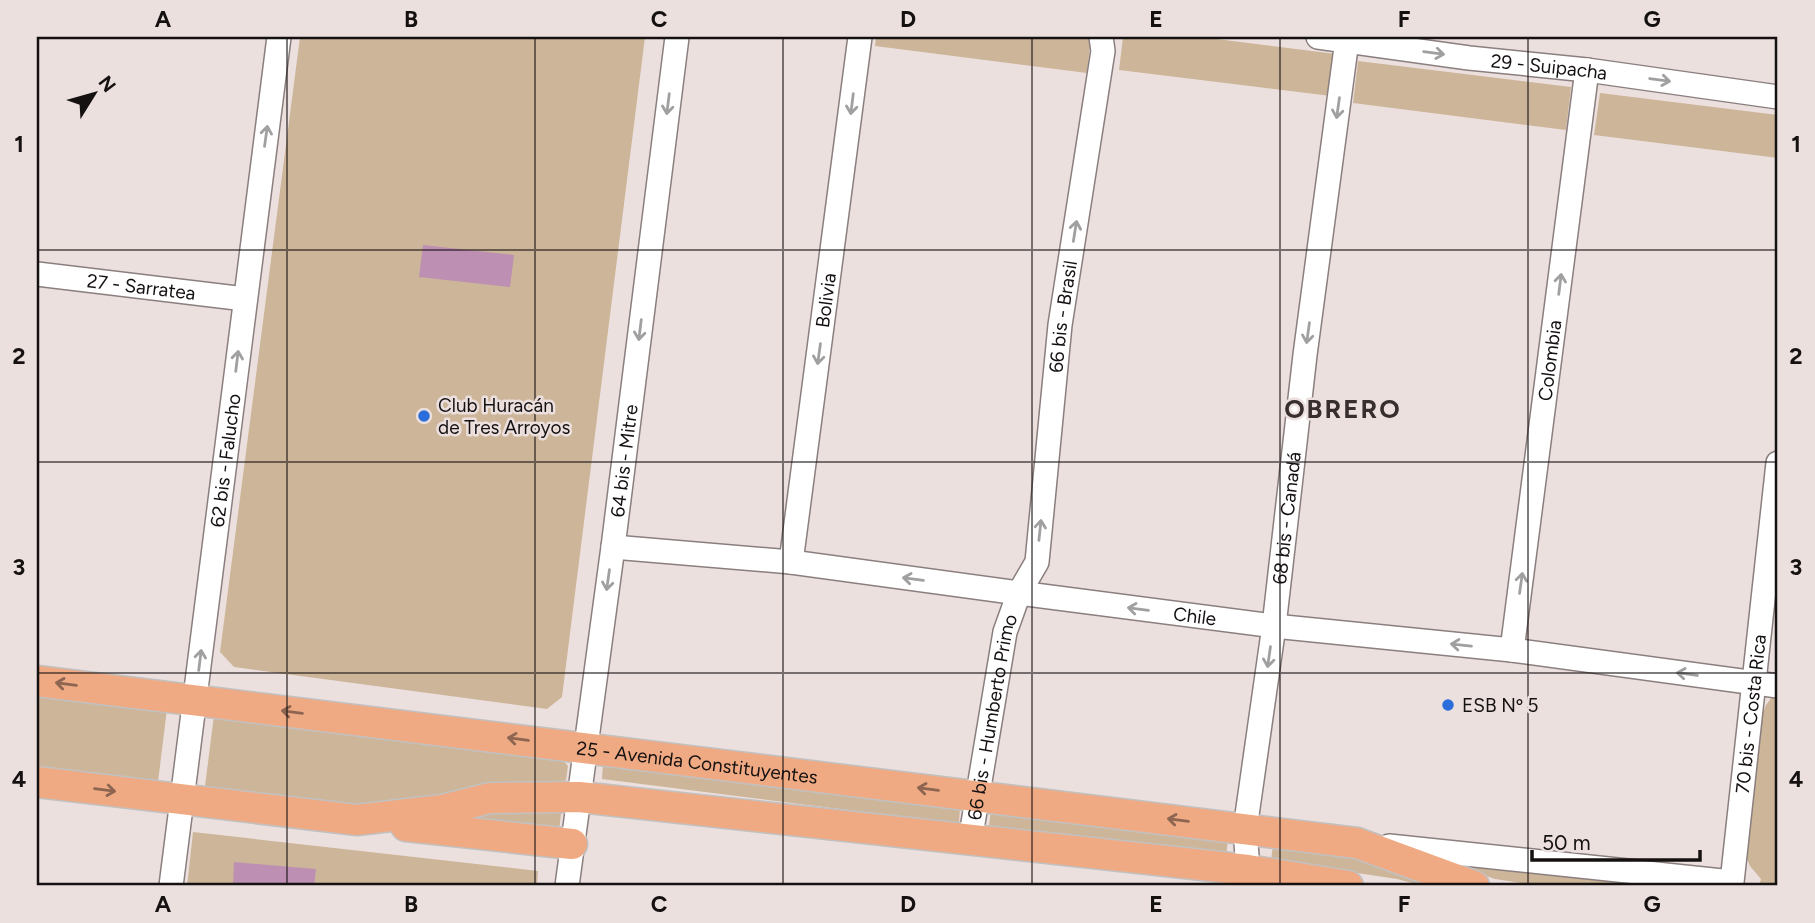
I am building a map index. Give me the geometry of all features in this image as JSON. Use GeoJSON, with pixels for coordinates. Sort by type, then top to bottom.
{"type":"FeatureCollection","features":[{"type":"Feature","properties":{"kind":"main road","name":"25 - Avenida Constituyentes"},"geometry":{"type":"LineString","coordinates":[[37,681],[1357,843],[1474,886]]}},
{"type":"Feature","properties":{"kind":"main road"},"geometry":{"type":"LineString","coordinates":[[37,782],[572,844]]}},
{"type":"Feature","properties":{"kind":"main road"},"geometry":{"type":"LineString","coordinates":[[357,820],[442,810],[490,798],[579,797],[970,841],[1247,878],[1348,886]]}},
{"type":"Feature","properties":{"kind":"street","name":"62 bis - Falucho"},"geometry":{"type":"LineString","coordinates":[[171,886],[279,37]]}},
{"type":"Feature","properties":{"kind":"street","name":"64 bis - Mitre"},"geometry":{"type":"LineString","coordinates":[[567,886],[677,37]]}},
{"type":"Feature","properties":{"kind":"street","name":"Bolivia"},"geometry":{"type":"LineString","coordinates":[[791,562],[860,37]]}},
{"type":"Feature","properties":{"kind":"street","name":"66 bis - Brasil"},"geometry":{"type":"LineString","coordinates":[[1019,593],[1037,562],[1060,325],[1103,51],[1101,37]]}},
{"type":"Feature","properties":{"kind":"street","name":"29 - Suipacha"},"geometry":{"type":"LineString","coordinates":[[1318,37],[1470,48],[1587,70],[1778,97]]}},
{"type":"Feature","properties":{"kind":"street","name":"68 bis - Canadá"},"geometry":{"type":"LineString","coordinates":[[1247,878],[1245,828],[1274,626],[1305,355],[1347,40]]}},
{"type":"Feature","properties":{"kind":"street","name":"Colombia"},"geometry":{"type":"LineString","coordinates":[[1512,650],[1587,70]]}},
{"type":"Feature","properties":{"kind":"street","name":"27 - Sarratea"},"geometry":{"type":"LineString","coordinates":[[37,274],[245,299]]}},
{"type":"Feature","properties":{"kind":"street","name":"70 bis - Costa Rica"},"geometry":{"type":"LineString","coordinates":[[1732,882],[1778,463]]}},
{"type":"Feature","properties":{"kind":"street","name":"Chile"},"geometry":{"type":"LineString","coordinates":[[613,547],[791,562],[1274,626],[1512,650],[1778,685]]}},
{"type":"Feature","properties":{"kind":"street","name":"66 bis - Humberto Primo"},"geometry":{"type":"LineString","coordinates":[[970,841],[1005,632],[1019,593]]}},
{"type":"Feature","properties":{"kind":"street","name":"25 - Avenida Constituyentes"},"geometry":{"type":"LineString","coordinates":[[1357,843],[1732,882]]}},
{"type":"Feature","properties":{"kind":"shaded area","name":"Club Huracán de Tres Arroyos"},"geometry":{"type":"Polygon","coordinates":[[[300,37],[645,37],[562,697],[547,709],[234,667],[220,652],[300,37]]]}},
{"type":"Feature","properties":{"kind":"shaded area"},"geometry":{"type":"Polygon","coordinates":[[[876,37],[1091,37],[1087,73],[875,46],[876,37]]]}},
{"type":"Feature","properties":{"kind":"shaded area"},"geometry":{"type":"Polygon","coordinates":[[[1123,37],[1201,37],[1336,54],[1331,96],[1119,70],[1123,37]]]}},
{"type":"Feature","properties":{"kind":"shaded area"},"geometry":{"type":"Polygon","coordinates":[[[1358,61],[1571,87],[1566,130],[1353,103],[1358,61]]]}},
{"type":"Feature","properties":{"kind":"shaded area"},"geometry":{"type":"Polygon","coordinates":[[[1600,93],[1778,115],[1778,158],[1594,135],[1600,93]]]}},
{"type":"Feature","properties":{"kind":"shaded area"},"geometry":{"type":"Polygon","coordinates":[[[423,245],[514,255],[510,287],[419,277],[423,245]]]}},
{"type":"Feature","properties":{"kind":"shaded area"},"geometry":{"type":"Polygon","coordinates":[[[37,693],[167,709],[158,782],[37,766],[37,693]]]}},
{"type":"Feature","properties":{"kind":"shaded area"},"geometry":{"type":"Polygon","coordinates":[[[1772,697],[1778,697],[1778,886],[1759,886],[1761,879],[1750,866],[1744,852],[1762,715],[1772,697]]]}},
{"type":"Feature","properties":{"kind":"shaded area"},"geometry":{"type":"Polygon","coordinates":[[[214,715],[562,759],[568,766],[566,780],[559,784],[358,806],[205,786],[214,715]]]}},
{"type":"Feature","properties":{"kind":"shaded area"},"geometry":{"type":"Polygon","coordinates":[[[603,763],[960,808],[959,824],[602,779],[603,763]]]}},
{"type":"Feature","properties":{"kind":"shaded area"},"geometry":{"type":"Polygon","coordinates":[[[562,805],[559,832],[468,820],[511,808],[562,805]]]}},
{"type":"Feature","properties":{"kind":"shaded area"},"geometry":{"type":"Polygon","coordinates":[[[991,810],[1228,840],[1226,856],[989,826],[991,810]]]}},
{"type":"Feature","properties":{"kind":"shaded area"},"geometry":{"type":"Polygon","coordinates":[[[193,832],[538,871],[537,886],[187,886],[193,832]]]}},
{"type":"Feature","properties":{"kind":"shaded area"},"geometry":{"type":"Polygon","coordinates":[[[1273,845],[1371,861],[1458,886],[1423,886],[1397,879],[1271,860],[1273,845]]]}},
{"type":"Feature","properties":{"kind":"shaded area"},"geometry":{"type":"Polygon","coordinates":[[[1430,857],[1683,886],[1540,886],[1495,879],[1430,857]]]}},
{"type":"Feature","properties":{"kind":"shaded area"},"geometry":{"type":"Polygon","coordinates":[[[234,862],[316,869],[314,886],[233,886],[234,862]]]}},
{"type":"Feature","properties":{"kind":"place","name":"Club Huracán de Tres Arroyos"},"geometry":{"type":"Point","coordinates":[424,416]}},
{"type":"Feature","properties":{"kind":"place","name":"ESB Nº 5"},"geometry":{"type":"Point","coordinates":[1448,705]}},
{"type":"Feature","properties":{"kind":"district","name":"OBRERO"},"geometry":{"type":"Point","coordinates":[1343,409]}}]}
